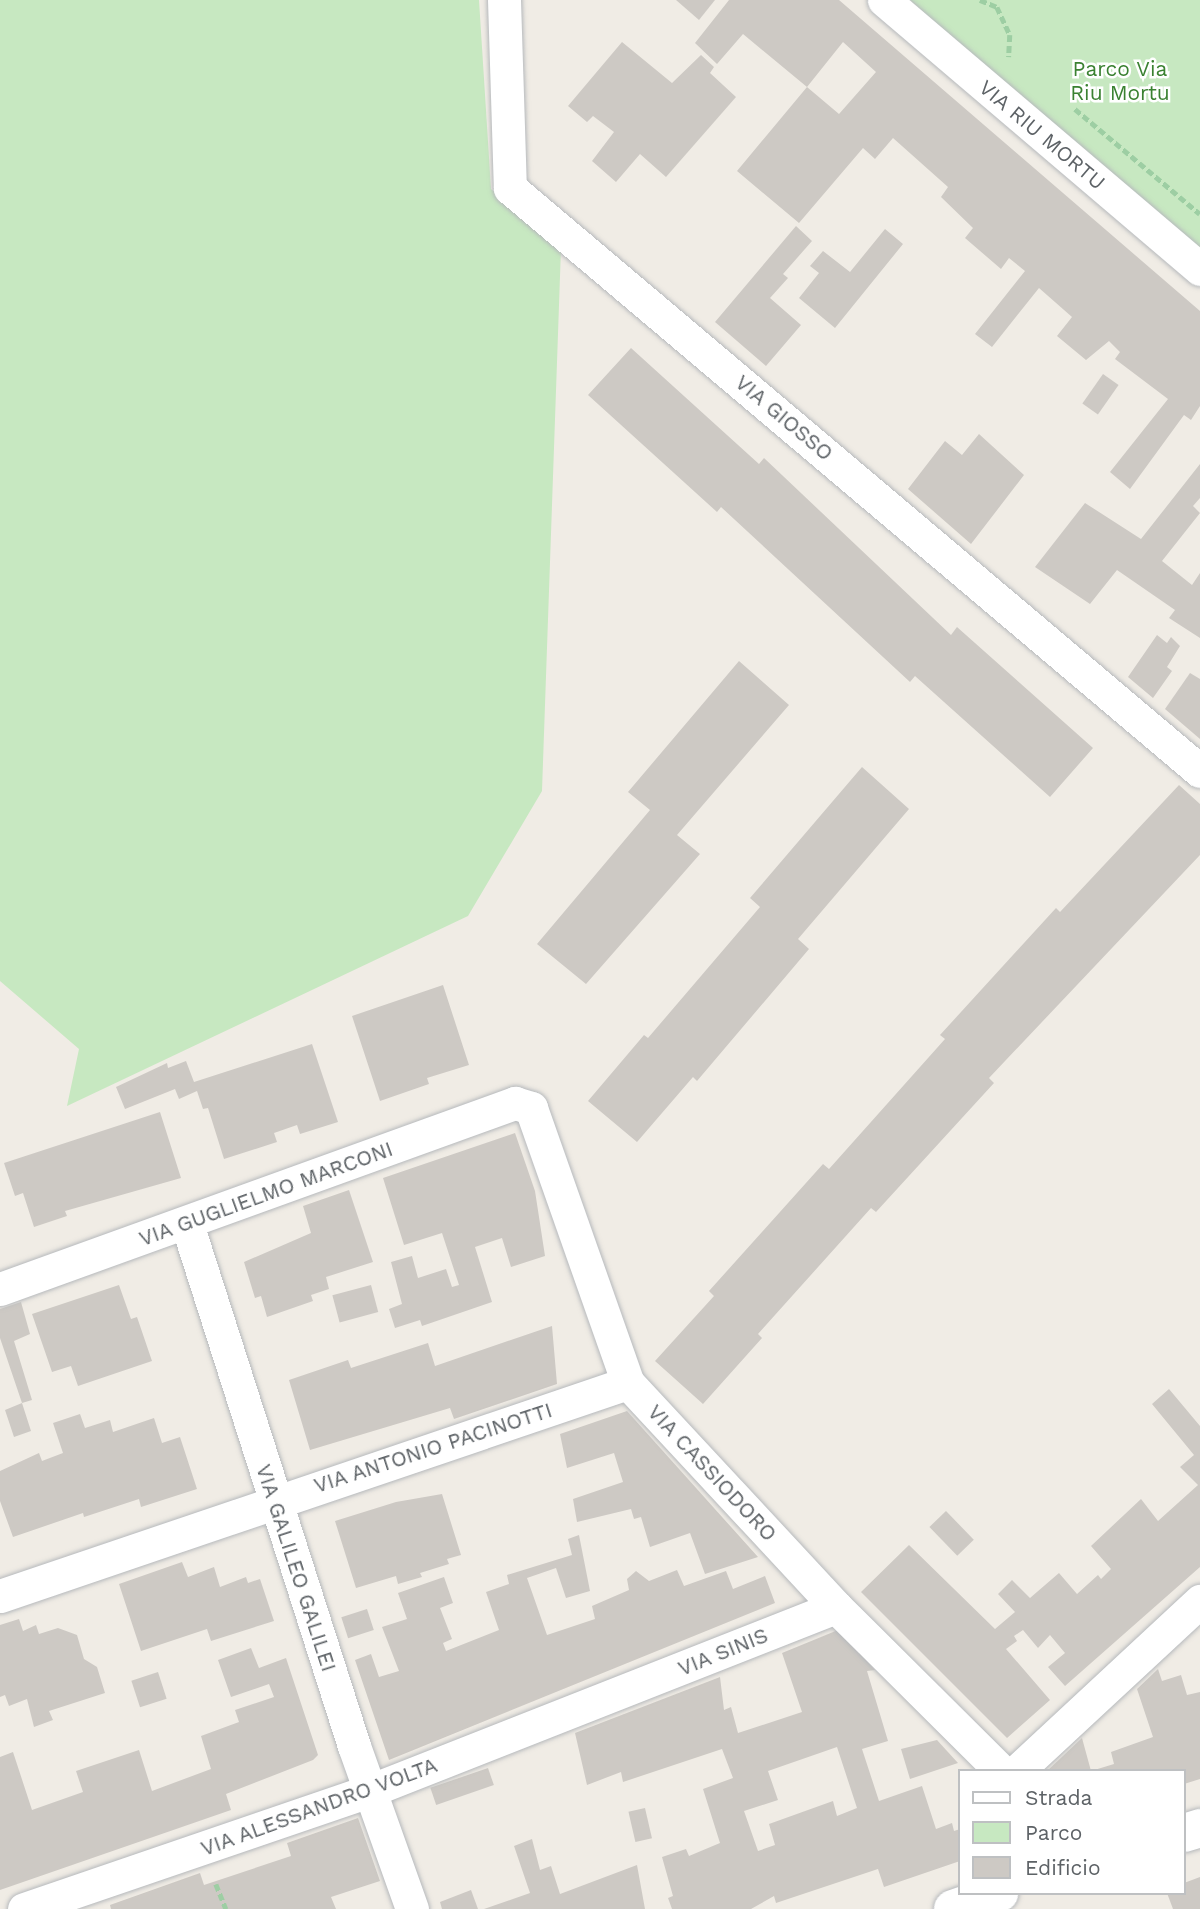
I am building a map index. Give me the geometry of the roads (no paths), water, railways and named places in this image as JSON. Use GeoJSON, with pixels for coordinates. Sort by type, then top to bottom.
{"type":"FeatureCollection","features":[{"type":"Feature","properties":{"kind":"street","name":"VIA GIOSSO"},"geometry":{"type":"LineString","coordinates":[[504,0],[510,188],[1200,771]]}},
{"type":"Feature","properties":{"kind":"street","name":"VIA RIU MORTU"},"geometry":{"type":"LineString","coordinates":[[884,0],[1200,269]]}},
{"type":"Feature","properties":{"kind":"street","name":"VIA GUGLIELMO MARCONI"},"geometry":{"type":"LineString","coordinates":[[0,1289],[187,1224],[515,1103],[531,1108]]}},
{"type":"Feature","properties":{"kind":"street","name":"VIA CASSIODORO"},"geometry":{"type":"LineString","coordinates":[[531,1108],[628,1383],[836,1606],[999,1769]]}},
{"type":"Feature","properties":{"kind":"street","name":"VIA GALILEO GALILEI"},"geometry":{"type":"LineString","coordinates":[[187,1224],[273,1500],[369,1791],[412,1909]]}},
{"type":"Feature","properties":{"kind":"street","name":"VIA ANTONIO PACINOTTI"},"geometry":{"type":"LineString","coordinates":[[0,1596],[273,1500],[628,1383]]}},
{"type":"Feature","properties":{"kind":"street"},"geometry":{"type":"LineString","coordinates":[[1019,1769],[1200,1601]]}},
{"type":"Feature","properties":{"kind":"street","name":"VIA SINIS"},"geometry":{"type":"LineString","coordinates":[[610,1697],[836,1606]]}},
{"type":"Feature","properties":{"kind":"street","name":"VIA ALESSANDRO VOLTA"},"geometry":{"type":"LineString","coordinates":[[24,1909],[369,1791],[610,1697]]}},
{"type":"Feature","properties":{"kind":"street"},"geometry":{"type":"LineString","coordinates":[[953,1909],[993,1895]]}},
{"type":"Feature","properties":{"kind":"park label","name":"Parco Via Riu Mortu"},"geometry":{"type":"Point","coordinates":[1120,81]}}]}
